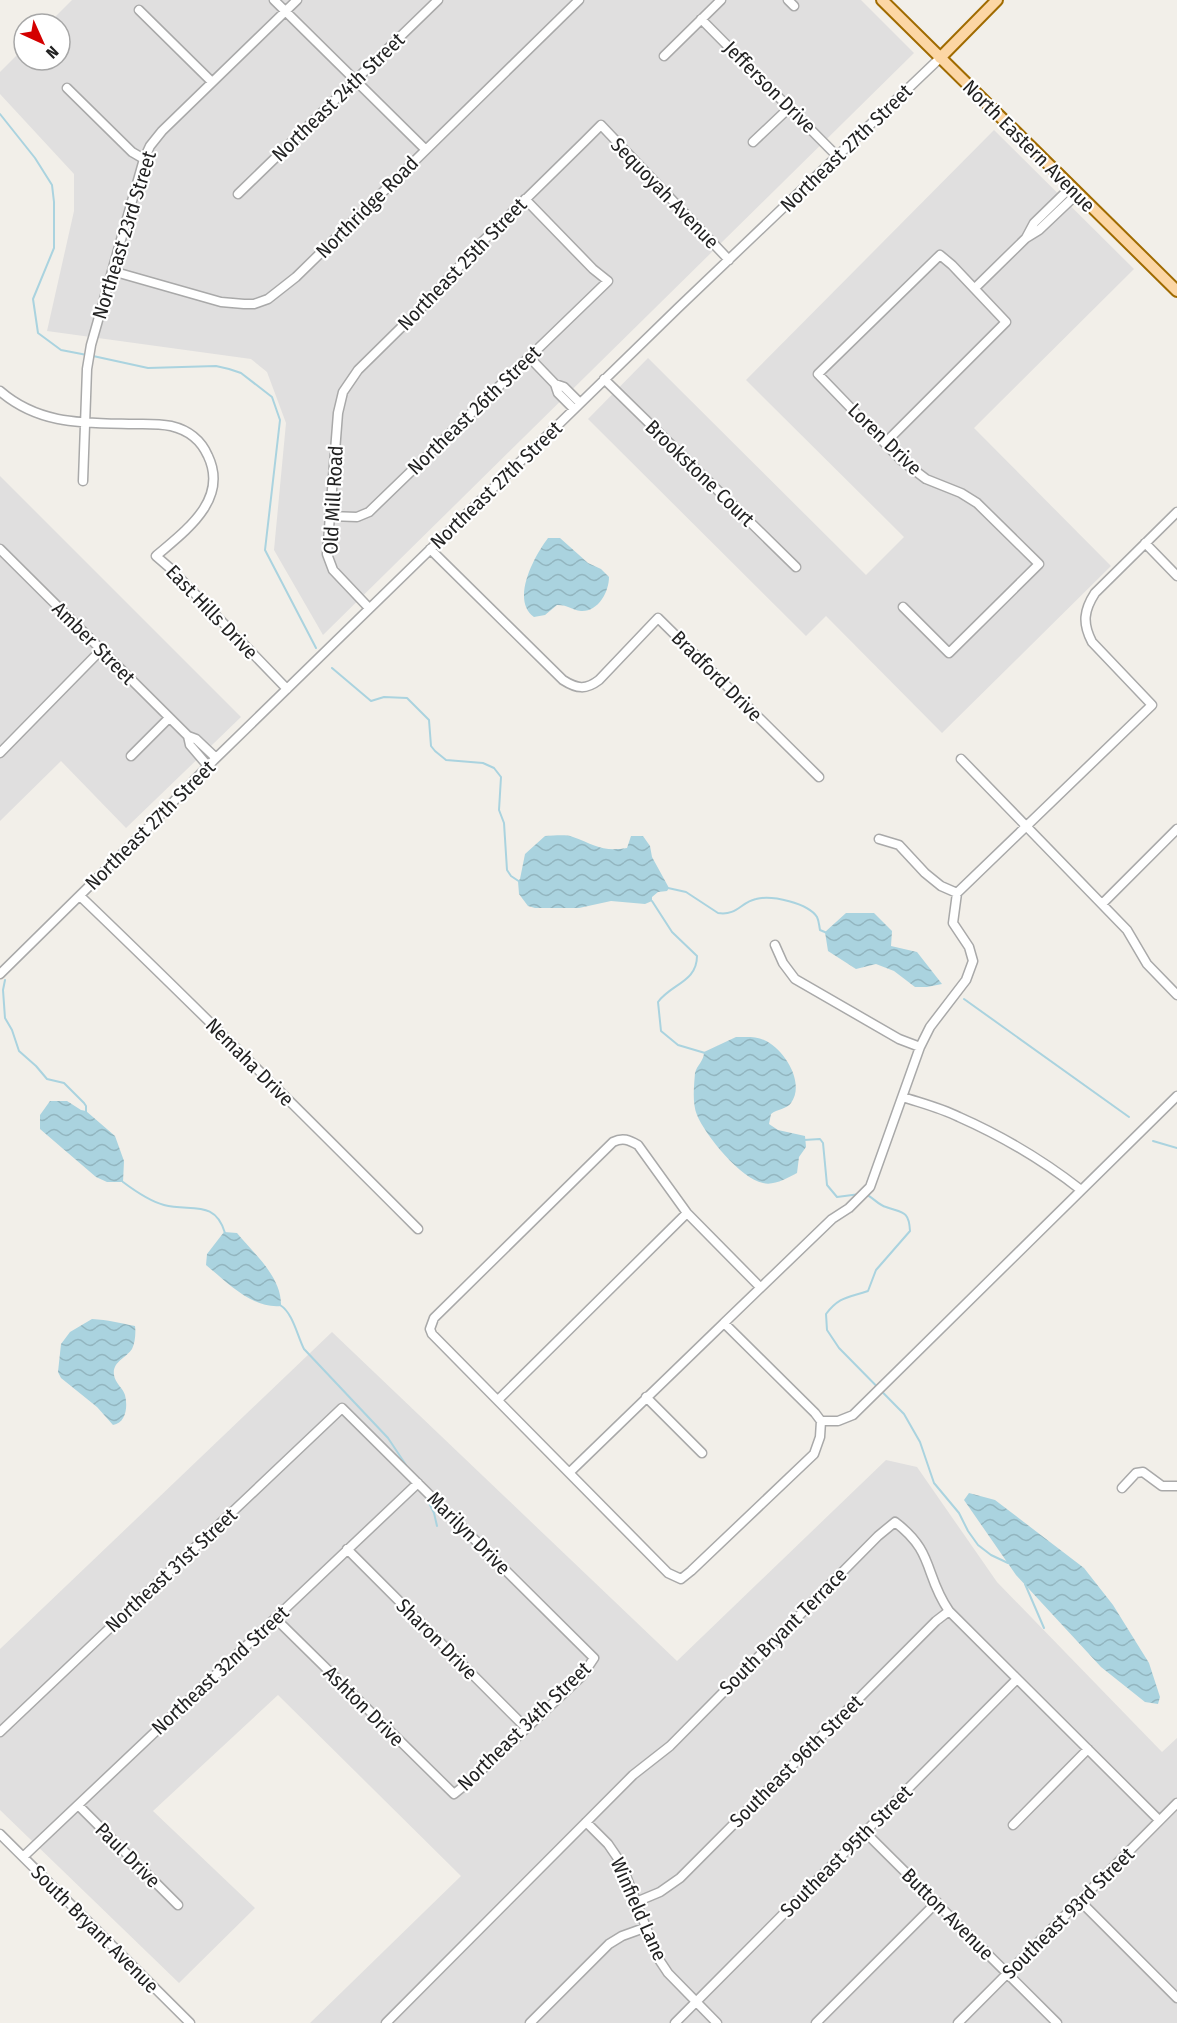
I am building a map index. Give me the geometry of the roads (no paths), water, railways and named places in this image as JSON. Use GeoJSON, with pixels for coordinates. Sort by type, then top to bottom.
{"type":"FeatureCollection","features":[{"type":"Feature","properties":{"kind":"main road","name":"North Eastern Avenue"},"geometry":{"type":"LineString","coordinates":[[882,0],[1177,291]]}},
{"type":"Feature","properties":{"kind":"main road","name":"Northeast 27th Street"},"geometry":{"type":"LineString","coordinates":[[939,58],[997,0]]}},
{"type":"Feature","properties":{"kind":"street"},"geometry":{"type":"LineString","coordinates":[[274,0],[425,149]]}},
{"type":"Feature","properties":{"kind":"street","name":"Northeast 23rd Street"},"geometry":{"type":"LineString","coordinates":[[83,481],[87,369],[91,345],[144,159],[150,146],[162,131],[297,0]]}},
{"type":"Feature","properties":{"kind":"street","name":"Northeast 24th Street"},"geometry":{"type":"LineString","coordinates":[[238,194],[438,0]]}},
{"type":"Feature","properties":{"kind":"street","name":"Northridge Road"},"geometry":{"type":"LineString","coordinates":[[112,271],[221,302],[244,304],[261,302],[287,285],[579,0]]}},
{"type":"Feature","properties":{"kind":"street"},"geometry":{"type":"LineString","coordinates":[[664,56],[721,0]]}},
{"type":"Feature","properties":{"kind":"street"},"geometry":{"type":"LineString","coordinates":[[139,10],[212,82]]}},
{"type":"Feature","properties":{"kind":"street","name":"Jefferson Drive"},"geometry":{"type":"LineString","coordinates":[[701,19],[838,156]]}},
{"type":"Feature","properties":{"kind":"street","name":"Northeast 27th Street"},"geometry":{"type":"LineString","coordinates":[[0,974],[369,608],[939,58]]}},
{"type":"Feature","properties":{"kind":"street"},"geometry":{"type":"LineString","coordinates":[[67,88],[132,152],[144,159]]}},
{"type":"Feature","properties":{"kind":"street"},"geometry":{"type":"LineString","coordinates":[[753,142],[790,107]]}},
{"type":"Feature","properties":{"kind":"street","name":"Northeast 25th Street"},"geometry":{"type":"LineString","coordinates":[[338,413],[343,392],[354,375],[426,303],[478,246],[601,125]]}},
{"type":"Feature","properties":{"kind":"street","name":"Sequoyah Avenue"},"geometry":{"type":"LineString","coordinates":[[601,125],[729,260]]}},
{"type":"Feature","properties":{"kind":"street"},"geometry":{"type":"LineString","coordinates":[[885,443],[1006,322],[975,288],[1026,238],[1039,230],[1074,190]]}},
{"type":"Feature","properties":{"kind":"street","name":"Northeast 26th Street"},"geometry":{"type":"LineString","coordinates":[[329,516],[357,518],[369,512],[608,281],[593,269],[525,199]]}},
{"type":"Feature","properties":{"kind":"street","name":"Loren Drive"},"geometry":{"type":"LineString","coordinates":[[903,607],[949,653],[1039,564],[977,503],[961,493],[926,479],[901,460],[818,374],[940,255],[975,288]]}},
{"type":"Feature","properties":{"kind":"street"},"geometry":{"type":"LineString","coordinates":[[529,357],[555,384],[564,387],[577,406]]}},
{"type":"Feature","properties":{"kind":"street","name":"Brookstone Court"},"geometry":{"type":"LineString","coordinates":[[604,379],[796,567]]}},
{"type":"Feature","properties":{"kind":"street","name":"East Hills Drive"},"geometry":{"type":"LineString","coordinates":[[0,391],[20,406],[58,420],[168,425],[189,433],[202,445],[214,474],[212,494],[204,510],[196,519],[156,556],[287,689]]}},
{"type":"Feature","properties":{"kind":"street","name":"Old Mill Road"},"geometry":{"type":"LineString","coordinates":[[338,413],[327,554],[329,564],[369,608]]}},
{"type":"Feature","properties":{"kind":"street"},"geometry":{"type":"LineString","coordinates":[[570,1472],[760,1287],[832,1219],[849,1208],[870,1187],[920,1047],[930,1027],[966,980],[973,961],[969,947],[953,923],[957,893],[1152,705],[1092,642],[1086,631],[1084,620],[1087,605],[1095,593],[1177,512]]}},
{"type":"Feature","properties":{"kind":"street"},"geometry":{"type":"LineString","coordinates":[[1145,543],[1177,576]]}},
{"type":"Feature","properties":{"kind":"street","name":"Amber Street"},"geometry":{"type":"LineString","coordinates":[[0,549],[169,718],[216,758]]}},
{"type":"Feature","properties":{"kind":"street","name":"Bradford Drive"},"geometry":{"type":"LineString","coordinates":[[430,549],[563,680],[579,688],[589,687],[599,680],[658,618],[819,777]]}},
{"type":"Feature","properties":{"kind":"street"},"geometry":{"type":"LineString","coordinates":[[0,753],[101,650]]}},
{"type":"Feature","properties":{"kind":"street"},"geometry":{"type":"LineString","coordinates":[[131,756],[169,718]]}},
{"type":"Feature","properties":{"kind":"street","name":"Amber Street"},"geometry":{"type":"LineString","coordinates":[[188,736],[190,745],[208,766]]}},
{"type":"Feature","properties":{"kind":"street"},"geometry":{"type":"LineString","coordinates":[[962,759],[1127,930],[1147,964],[1177,995]]}},
{"type":"Feature","properties":{"kind":"street"},"geometry":{"type":"LineString","coordinates":[[1102,904],[1177,829]]}},
{"type":"Feature","properties":{"kind":"street"},"geometry":{"type":"LineString","coordinates":[[879,839],[899,845],[925,873],[941,886],[957,893]]}},
{"type":"Feature","properties":{"kind":"street","name":"Nemaha Drive"},"geometry":{"type":"LineString","coordinates":[[80,896],[134,946],[418,1229]]}},
{"type":"Feature","properties":{"kind":"street"},"geometry":{"type":"LineString","coordinates":[[775,945],[783,963],[795,979],[899,1039],[920,1047]]}},
{"type":"Feature","properties":{"kind":"street"},"geometry":{"type":"LineString","coordinates":[[903,1096],[957,1116],[1010,1142],[1081,1190]]}},
{"type":"Feature","properties":{"kind":"street"},"geometry":{"type":"LineString","coordinates":[[821,1421],[838,1421],[853,1415],[1177,1096]]}},
{"type":"Feature","properties":{"kind":"street"},"geometry":{"type":"LineString","coordinates":[[724,1323],[815,1413],[821,1421],[820,1437],[814,1454],[681,1579],[668,1573],[499,1399],[432,1335],[430,1329],[434,1317],[620,1139],[627,1139],[638,1145],[687,1213],[760,1287]]}},
{"type":"Feature","properties":{"kind":"street"},"geometry":{"type":"LineString","coordinates":[[499,1399],[687,1213]]}},
{"type":"Feature","properties":{"kind":"street"},"geometry":{"type":"LineString","coordinates":[[646,1397],[702,1453]]}},
{"type":"Feature","properties":{"kind":"street","name":"Marilyn Drive"},"geometry":{"type":"LineString","coordinates":[[342,1408],[594,1658]]}},
{"type":"Feature","properties":{"kind":"street","name":"Northeast 31st Street"},"geometry":{"type":"LineString","coordinates":[[0,1732],[342,1408]]}},
{"type":"Feature","properties":{"kind":"street"},"geometry":{"type":"LineString","coordinates":[[1122,1488],[1136,1473],[1143,1472],[1162,1486],[1177,1486]]}},
{"type":"Feature","properties":{"kind":"street","name":"Northeast 32nd Street"},"geometry":{"type":"LineString","coordinates":[[23,1857],[418,1482]]}},
{"type":"Feature","properties":{"kind":"street","name":"South Bryant Terrace"},"geometry":{"type":"LineString","coordinates":[[386,2023],[633,1774],[670,1746],[871,1543],[895,1522],[908,1532],[922,1550],[938,1593],[949,1611],[1159,1820]]}},
{"type":"Feature","properties":{"kind":"street","name":"Sharon Drive"},"geometry":{"type":"LineString","coordinates":[[347,1549],[526,1728]]}},
{"type":"Feature","properties":{"kind":"street","name":"Southeast 96th Street"},"geometry":{"type":"LineString","coordinates":[[636,1902],[660,1892],[680,1878],[928,1629],[949,1611]]}},
{"type":"Feature","properties":{"kind":"street","name":"Ashton Drive"},"geometry":{"type":"LineString","coordinates":[[275,1618],[454,1794]]}},
{"type":"Feature","properties":{"kind":"street","name":"Northeast 34th Street"},"geometry":{"type":"LineString","coordinates":[[454,1794],[582,1676],[594,1658]]}},
{"type":"Feature","properties":{"kind":"street","name":"Southeast 95th Street"},"geometry":{"type":"LineString","coordinates":[[675,2023],[1017,1679]]}},
{"type":"Feature","properties":{"kind":"street"},"geometry":{"type":"LineString","coordinates":[[1013,1825],[1088,1749]]}},
{"type":"Feature","properties":{"kind":"street","name":"Southeast 93rd Street"},"geometry":{"type":"LineString","coordinates":[[958,2023],[1177,1803]]}},
{"type":"Feature","properties":{"kind":"street","name":"Paul Drive"},"geometry":{"type":"LineString","coordinates":[[78,1804],[178,1905]]}},
{"type":"Feature","properties":{"kind":"street","name":"Winfield Lane"},"geometry":{"type":"LineString","coordinates":[[586,1822],[618,1858],[658,1958],[668,1973],[717,2023]]}},
{"type":"Feature","properties":{"kind":"street","name":"Button Avenue"},"geometry":{"type":"LineString","coordinates":[[865,1832],[1057,2023]]}},
{"type":"Feature","properties":{"kind":"street","name":"South Bryant Avenue"},"geometry":{"type":"LineString","coordinates":[[0,1834],[190,2023]]}},
{"type":"Feature","properties":{"kind":"street"},"geometry":{"type":"LineString","coordinates":[[1080,1901],[1177,1998]]}},
{"type":"Feature","properties":{"kind":"street"},"geometry":{"type":"LineString","coordinates":[[816,2023],[937,1902]]}},
{"type":"Feature","properties":{"kind":"street"},"geometry":{"type":"LineString","coordinates":[[530,2023],[609,1944],[622,1936],[646,1927]]}},
{"type":"Feature","properties":{"kind":"water"},"geometry":{"type":"Polygon","coordinates":[[[548,538],[560,538],[588,563],[601,569],[609,577],[605,595],[593,608],[581,611],[557,605],[545,615],[534,617],[527,609],[524,589],[527,577],[548,538]]]}},
{"type":"Feature","properties":{"kind":"water"},"geometry":{"type":"Polygon","coordinates":[[[545,836],[570,836],[611,849],[627,848],[631,836],[643,836],[669,888],[667,891],[658,892],[652,897],[652,901],[645,904],[611,901],[579,908],[528,906],[519,894],[518,881],[525,854],[545,836]]]}},
{"type":"Feature","properties":{"kind":"water"},"geometry":{"type":"Polygon","coordinates":[[[846,913],[874,913],[892,931],[891,946],[917,952],[942,984],[915,987],[894,971],[876,964],[856,969],[828,951],[825,932],[846,913]]]}},
{"type":"Feature","properties":{"kind":"water"},"geometry":{"type":"Polygon","coordinates":[[[736,1037],[758,1038],[771,1044],[785,1058],[794,1076],[795,1095],[791,1103],[771,1114],[769,1124],[778,1130],[805,1136],[806,1147],[799,1157],[797,1173],[776,1182],[763,1183],[745,1174],[708,1134],[695,1110],[695,1073],[704,1052],[736,1037]]]}},
{"type":"Feature","properties":{"kind":"water"},"geometry":{"type":"Polygon","coordinates":[[[50,1101],[67,1101],[86,1111],[115,1136],[124,1161],[123,1182],[107,1182],[96,1177],[40,1129],[40,1115],[50,1101]]]}},
{"type":"Feature","properties":{"kind":"water"},"geometry":{"type":"Polygon","coordinates":[[[224,1232],[237,1233],[266,1266],[277,1285],[281,1306],[270,1306],[250,1299],[206,1265],[207,1254],[224,1232]]]}},
{"type":"Feature","properties":{"kind":"water"},"geometry":{"type":"Polygon","coordinates":[[[92,1319],[135,1326],[132,1349],[117,1363],[114,1371],[116,1381],[125,1395],[126,1404],[123,1418],[113,1425],[97,1407],[61,1378],[58,1372],[61,1344],[70,1332],[92,1319]]]}},
{"type":"Feature","properties":{"kind":"water"},"geometry":{"type":"Polygon","coordinates":[[[969,1493],[995,1500],[1084,1568],[1113,1605],[1149,1663],[1160,1697],[1158,1704],[1145,1702],[1101,1667],[1016,1575],[964,1500],[969,1493]]]}},
{"type":"Feature","properties":{"kind":"waterway"},"geometry":{"type":"LineString","coordinates":[[0,114],[35,158],[52,185],[54,248],[33,299],[38,333],[61,350],[87,355]]}},
{"type":"Feature","properties":{"kind":"waterway"},"geometry":{"type":"LineString","coordinates":[[93,356],[148,368],[216,366],[241,373],[272,397],[280,420],[265,550],[316,648]]}},
{"type":"Feature","properties":{"kind":"waterway"},"geometry":{"type":"LineString","coordinates":[[332,668],[371,701],[384,697],[407,698],[429,720],[431,746],[446,760],[483,763],[494,768],[501,777],[499,810],[504,823],[507,870],[520,882]]}},
{"type":"Feature","properties":{"kind":"waterway"},"geometry":{"type":"LineString","coordinates":[[668,888],[686,892],[718,913],[734,911],[756,899],[771,898],[789,901],[812,912],[818,919],[820,930],[827,933]]}},
{"type":"Feature","properties":{"kind":"waterway"},"geometry":{"type":"LineString","coordinates":[[652,901],[672,932],[697,956],[693,972],[658,1002],[661,1031],[678,1045],[705,1053]]}},
{"type":"Feature","properties":{"kind":"waterway"},"geometry":{"type":"LineString","coordinates":[[5,980],[3,990],[5,1018],[19,1051],[47,1079],[64,1083],[84,1103],[86,1112]]}},
{"type":"Feature","properties":{"kind":"waterway"},"geometry":{"type":"LineString","coordinates":[[964,999],[1129,1117]]}},
{"type":"Feature","properties":{"kind":"waterway"},"geometry":{"type":"LineString","coordinates":[[804,1140],[820,1139],[823,1143],[827,1185],[837,1197],[860,1194]]}},
{"type":"Feature","properties":{"kind":"waterway"},"geometry":{"type":"LineString","coordinates":[[1153,1141],[1177,1148]]}},
{"type":"Feature","properties":{"kind":"waterway"},"geometry":{"type":"LineString","coordinates":[[123,1182],[158,1203],[208,1211],[221,1222],[225,1233]]}},
{"type":"Feature","properties":{"kind":"waterway"},"geometry":{"type":"LineString","coordinates":[[865,1194],[883,1206],[904,1213],[908,1219],[910,1231],[876,1270],[868,1291],[840,1301],[831,1308],[826,1314],[827,1330],[839,1348],[904,1414],[920,1442],[934,1483],[959,1513],[978,1545],[991,1555],[1008,1563]]}},
{"type":"Feature","properties":{"kind":"waterway"},"geometry":{"type":"LineString","coordinates":[[280,1305],[288,1313],[304,1349],[388,1438],[406,1465]]}},
{"type":"Feature","properties":{"kind":"waterway"},"geometry":{"type":"LineString","coordinates":[[425,1495],[434,1513],[437,1526]]}},
{"type":"Feature","properties":{"kind":"waterway"},"geometry":{"type":"LineString","coordinates":[[1025,1584],[1044,1628]]}}]}
